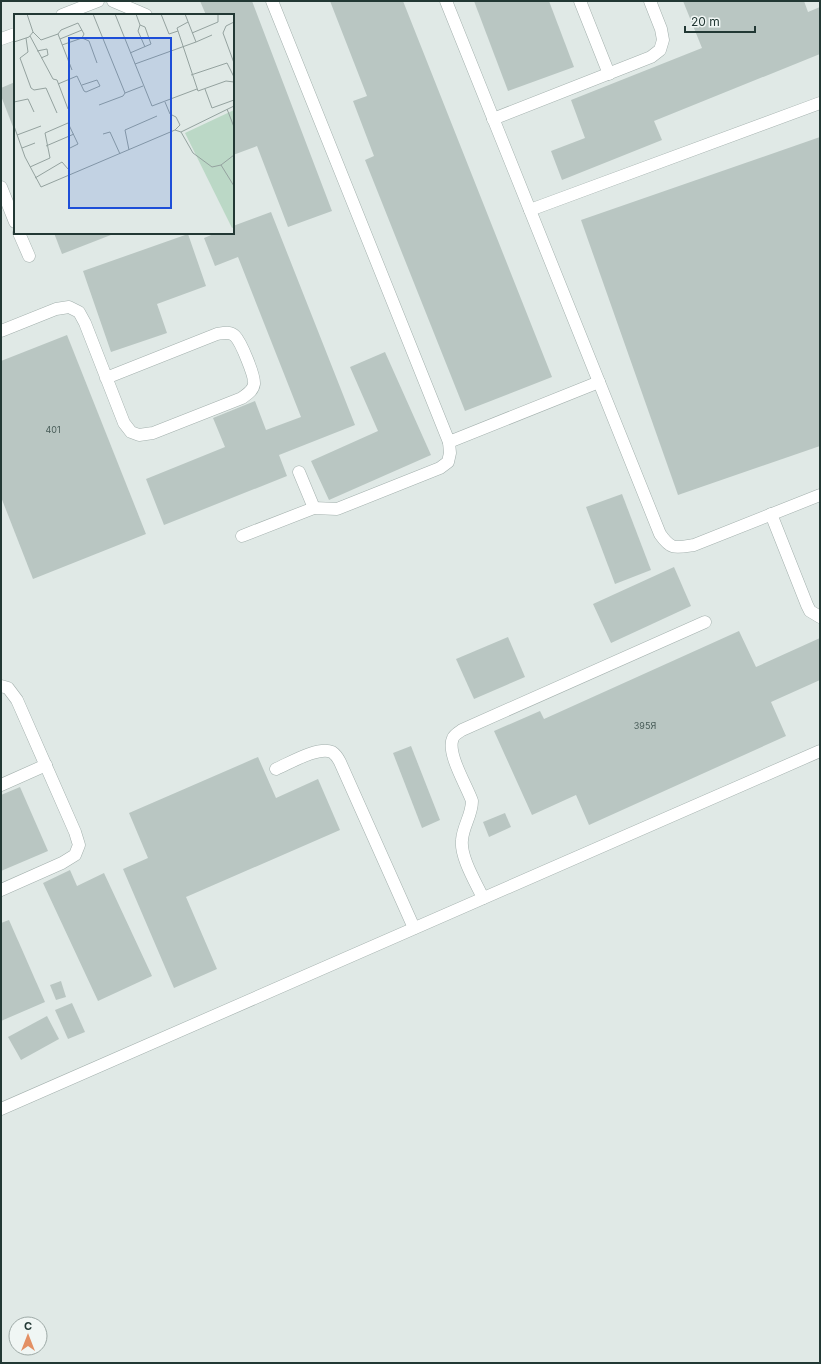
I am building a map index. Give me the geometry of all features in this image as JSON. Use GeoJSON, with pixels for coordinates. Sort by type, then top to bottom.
{"type":"FeatureCollection","features":[{"type":"Feature","properties":{"kind":"street"},"geometry":{"type":"LineString","coordinates":[[65,14],[98,1]]}},
{"type":"Feature","properties":{"kind":"street"},"geometry":{"type":"LineString","coordinates":[[113,1],[144,14]]}},
{"type":"Feature","properties":{"kind":"street"},"geometry":{"type":"LineString","coordinates":[[242,536],[314,508],[337,509],[440,468],[448,462],[450,453],[449,442],[272,1]]}},
{"type":"Feature","properties":{"kind":"street"},"geometry":{"type":"LineString","coordinates":[[446,1],[660,534],[667,544],[677,548],[694,545],[820,494]]}},
{"type":"Feature","properties":{"kind":"street"},"geometry":{"type":"LineString","coordinates":[[580,1],[609,74]]}},
{"type":"Feature","properties":{"kind":"street"},"geometry":{"type":"LineString","coordinates":[[493,119],[651,57],[660,50],[663,40],[661,29],[650,1]]}},
{"type":"Feature","properties":{"kind":"street"},"geometry":{"type":"LineString","coordinates":[[1,39],[14,34]]}},
{"type":"Feature","properties":{"kind":"street"},"geometry":{"type":"LineString","coordinates":[[530,210],[820,103]]}},
{"type":"Feature","properties":{"kind":"street"},"geometry":{"type":"LineString","coordinates":[[1,187],[14,220]]}},
{"type":"Feature","properties":{"kind":"street"},"geometry":{"type":"LineString","coordinates":[[20,234],[29,256]]}},
{"type":"Feature","properties":{"kind":"street"},"geometry":{"type":"LineString","coordinates":[[1,332],[56,309],[69,308],[79,312],[124,423],[130,432],[139,435],[153,433],[242,398],[251,391],[254,383],[252,373],[240,344],[235,336],[228,333],[217,334],[106,378]]}},
{"type":"Feature","properties":{"kind":"street"},"geometry":{"type":"LineString","coordinates":[[449,442],[599,382]]}},
{"type":"Feature","properties":{"kind":"street"},"geometry":{"type":"LineString","coordinates":[[299,472],[314,508]]}},
{"type":"Feature","properties":{"kind":"street"},"geometry":{"type":"LineString","coordinates":[[771,514],[807,605],[810,611],[820,617]]}},
{"type":"Feature","properties":{"kind":"street"},"geometry":{"type":"LineString","coordinates":[[483,898],[463,850],[462,840],[472,809],[472,801],[452,755],[451,746],[453,737],[462,730],[705,622]]}},
{"type":"Feature","properties":{"kind":"street"},"geometry":{"type":"LineString","coordinates":[[1,686],[8,688],[17,700],[75,832],[79,845],[75,855],[62,863],[1,890]]}},
{"type":"Feature","properties":{"kind":"street"},"geometry":{"type":"LineString","coordinates":[[276,769],[314,752],[325,750],[334,753],[340,762],[414,928]]}},
{"type":"Feature","properties":{"kind":"street"},"geometry":{"type":"LineString","coordinates":[[1,1109],[820,751]]}},
{"type":"Feature","properties":{"kind":"street"},"geometry":{"type":"LineString","coordinates":[[1,785],[46,765]]}},
{"type":"Feature","properties":{"kind":"building"},"geometry":{"type":"Polygon","coordinates":[[[200,1],[252,1],[332,211],[288,227],[257,146],[234,155],[234,14],[206,14],[200,1]]]}},
{"type":"Feature","properties":{"kind":"building"},"geometry":{"type":"Polygon","coordinates":[[[330,1],[403,1],[552,377],[465,411],[365,160],[374,156],[353,101],[367,96],[330,1]]]}},
{"type":"Feature","properties":{"kind":"building"},"geometry":{"type":"Polygon","coordinates":[[[474,1],[549,1],[574,67],[508,91],[474,1]]]}},
{"type":"Feature","properties":{"kind":"building"},"geometry":{"type":"Polygon","coordinates":[[[683,1],[804,1],[808,12],[820,7],[820,54],[654,121],[662,140],[562,180],[551,151],[585,138],[571,100],[702,48],[683,1]]]}},
{"type":"Feature","properties":{"kind":"building"},"geometry":{"type":"Polygon","coordinates":[[[14,82],[14,129],[1,96],[1,88],[14,82]]]}},
{"type":"Feature","properties":{"kind":"building"},"geometry":{"type":"Polygon","coordinates":[[[820,137],[820,446],[678,495],[581,220],[820,137]]]}},
{"type":"Feature","properties":{"kind":"building"},"geometry":{"type":"Polygon","coordinates":[[[271,212],[355,425],[279,455],[287,476],[164,525],[146,479],[225,447],[213,418],[255,401],[266,430],[301,417],[238,257],[215,266],[204,238],[214,234],[234,234],[234,226],[271,212]]]}},
{"type":"Feature","properties":{"kind":"building"},"geometry":{"type":"Polygon","coordinates":[[[54,234],[113,234],[62,254],[54,234]]]}},
{"type":"Feature","properties":{"kind":"building"},"geometry":{"type":"Polygon","coordinates":[[[188,234],[206,286],[157,304],[167,333],[111,352],[83,271],[188,234]]]}},
{"type":"Feature","properties":{"kind":"building"},"geometry":{"type":"Polygon","coordinates":[[[67,335],[146,534],[33,579],[1,497],[1,361],[67,335]]]}},
{"type":"Feature","properties":{"kind":"building"},"geometry":{"type":"Polygon","coordinates":[[[385,352],[431,455],[329,500],[311,461],[378,431],[350,367],[385,352]]]}},
{"type":"Feature","properties":{"kind":"building"},"geometry":{"type":"Polygon","coordinates":[[[622,494],[651,570],[615,584],[586,507],[622,494]]]}},
{"type":"Feature","properties":{"kind":"building"},"geometry":{"type":"Polygon","coordinates":[[[674,567],[691,606],[611,643],[593,604],[674,567]]]}},
{"type":"Feature","properties":{"kind":"building"},"geometry":{"type":"Polygon","coordinates":[[[739,631],[756,667],[820,638],[820,680],[771,702],[786,736],[589,825],[576,795],[532,815],[494,731],[540,711],[544,719],[739,631]]]}},
{"type":"Feature","properties":{"kind":"building"},"geometry":{"type":"Polygon","coordinates":[[[508,637],[525,677],[474,699],[456,659],[508,637]]]}},
{"type":"Feature","properties":{"kind":"building"},"geometry":{"type":"Polygon","coordinates":[[[411,746],[440,820],[422,828],[393,753],[411,746]]]}},
{"type":"Feature","properties":{"kind":"building"},"geometry":{"type":"Polygon","coordinates":[[[258,757],[276,798],[318,779],[340,830],[186,897],[217,969],[174,988],[123,869],[148,858],[129,813],[258,757]]]}},
{"type":"Feature","properties":{"kind":"building"},"geometry":{"type":"Polygon","coordinates":[[[20,787],[48,851],[1,871],[1,795],[20,787]]]}},
{"type":"Feature","properties":{"kind":"building"},"geometry":{"type":"Polygon","coordinates":[[[505,813],[511,827],[489,837],[483,822],[505,813]]]}},
{"type":"Feature","properties":{"kind":"building"},"geometry":{"type":"Polygon","coordinates":[[[70,870],[77,886],[104,873],[152,976],[98,1001],[43,883],[70,870]]]}},
{"type":"Feature","properties":{"kind":"building"},"geometry":{"type":"Polygon","coordinates":[[[9,920],[45,1002],[1,1021],[1,923],[9,920]]]}},
{"type":"Feature","properties":{"kind":"building"},"geometry":{"type":"Polygon","coordinates":[[[61,981],[66,997],[56,1000],[50,985],[61,981]]]}},
{"type":"Feature","properties":{"kind":"building"},"geometry":{"type":"Polygon","coordinates":[[[72,1003],[85,1032],[68,1039],[55,1010],[72,1003]]]}},
{"type":"Feature","properties":{"kind":"building"},"geometry":{"type":"Polygon","coordinates":[[[47,1016],[59,1039],[21,1060],[8,1037],[47,1016]]]}}]}
